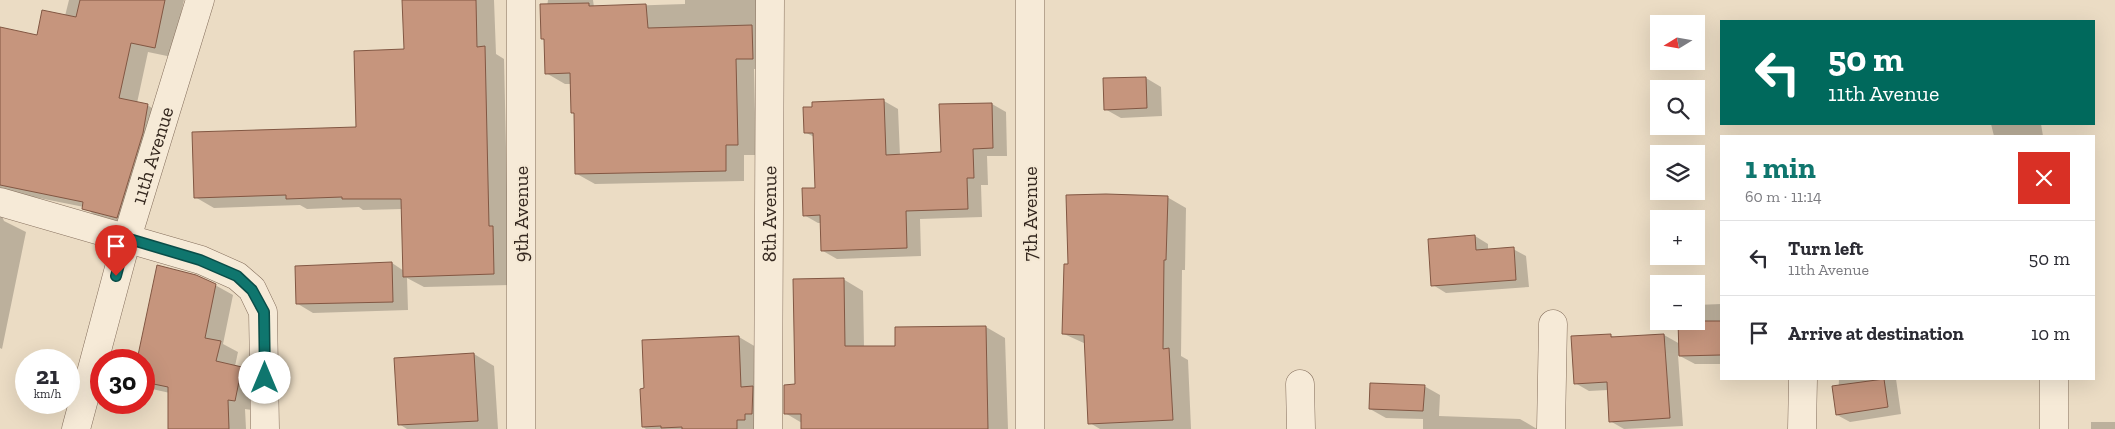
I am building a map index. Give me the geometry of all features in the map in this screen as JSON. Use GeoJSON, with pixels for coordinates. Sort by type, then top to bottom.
{"type":"FeatureCollection","features":[{"type":"Feature","properties":{"kind":"street","name":"11th Avenue"},"geometry":{"type":"LineString","coordinates":[[76,429],[126,238],[200,0]]}},
{"type":"Feature","properties":{"kind":"street","name":"9th Avenue"},"geometry":{"type":"LineString","coordinates":[[521,0],[521,429]]}},
{"type":"Feature","properties":{"kind":"street","name":"8th Avenue"},"geometry":{"type":"LineString","coordinates":[[768,429],[770,0]]}},
{"type":"Feature","properties":{"kind":"street","name":"7th Avenue"},"geometry":{"type":"LineString","coordinates":[[1030,0],[1030,429]]}},
{"type":"Feature","properties":{"kind":"street"},"geometry":{"type":"LineString","coordinates":[[0,202],[200,260],[237,276],[252,290],[264,312],[265,429]]}},
{"type":"Feature","properties":{"kind":"street"},"geometry":{"type":"LineString","coordinates":[[1551,429],[1553,324]]}},
{"type":"Feature","properties":{"kind":"street"},"geometry":{"type":"LineString","coordinates":[[1802,429],[1803,380]]}},
{"type":"Feature","properties":{"kind":"street"},"geometry":{"type":"LineString","coordinates":[[2054,380],[2054,429]]}},
{"type":"Feature","properties":{"kind":"street"},"geometry":{"type":"LineString","coordinates":[[1300,384],[1301,429]]}},
{"type":"Feature","properties":{"kind":"building"},"geometry":{"type":"Polygon","coordinates":[[[80,0],[165,0],[155,48],[131,43],[119,98],[148,104],[143,133],[117,218],[82,209],[83,202],[0,185],[0,27],[37,35],[42,10],[76,17],[80,0]]]}},
{"type":"Feature","properties":{"kind":"building"},"geometry":{"type":"Polygon","coordinates":[[[402,0],[476,0],[477,47],[485,46],[489,226],[493,226],[494,274],[403,277],[401,199],[342,199],[342,197],[286,199],[286,195],[194,198],[192,132],[356,127],[354,51],[404,49],[402,0]]]}},
{"type":"Feature","properties":{"kind":"building"},"geometry":{"type":"Polygon","coordinates":[[[589,3],[589,6],[646,4],[648,28],[752,25],[753,59],[736,59],[738,145],[726,145],[726,171],[575,174],[574,113],[571,113],[570,73],[545,74],[540,4],[589,3]]]}},
{"type":"Feature","properties":{"kind":"building"},"geometry":{"type":"Polygon","coordinates":[[[1146,77],[1147,108],[1104,110],[1103,78],[1146,77]]]}},
{"type":"Feature","properties":{"kind":"building"},"geometry":{"type":"Polygon","coordinates":[[[884,99],[886,155],[941,152],[939,104],[992,103],[993,148],[973,149],[974,178],[967,178],[968,209],[906,211],[907,248],[821,251],[820,215],[803,216],[802,188],[815,188],[813,133],[804,133],[803,107],[812,107],[812,102],[884,99]]]}},
{"type":"Feature","properties":{"kind":"building"},"geometry":{"type":"Polygon","coordinates":[[[1066,195],[1168,196],[1166,260],[1164,260],[1163,349],[1169,348],[1173,420],[1088,424],[1084,335],[1062,334],[1064,264],[1068,264],[1066,195]]]}},
{"type":"Feature","properties":{"kind":"building"},"geometry":{"type":"Polygon","coordinates":[[[1475,235],[1476,250],[1514,247],[1516,280],[1431,286],[1428,239],[1475,235]]]}},
{"type":"Feature","properties":{"kind":"building"},"geometry":{"type":"Polygon","coordinates":[[[392,262],[393,302],[296,304],[295,266],[392,262]]]}},
{"type":"Feature","properties":{"kind":"building"},"geometry":{"type":"Polygon","coordinates":[[[157,265],[196,275],[216,284],[205,338],[221,341],[216,361],[242,367],[235,401],[228,400],[229,429],[168,429],[168,387],[155,384],[155,349],[139,349],[157,265]]]}},
{"type":"Feature","properties":{"kind":"building"},"geometry":{"type":"Polygon","coordinates":[[[844,278],[845,346],[895,346],[895,327],[986,326],[988,429],[801,429],[801,414],[784,414],[784,385],[795,384],[793,279],[844,278]]]}},
{"type":"Feature","properties":{"kind":"building"},"geometry":{"type":"Polygon","coordinates":[[[1705,321],[1720,321],[1720,355],[1679,356],[1678,330],[1705,330],[1705,321]]]}},
{"type":"Feature","properties":{"kind":"building"},"geometry":{"type":"Polygon","coordinates":[[[1611,334],[1611,337],[1664,334],[1670,418],[1609,422],[1607,382],[1574,384],[1571,336],[1611,334]]]}},
{"type":"Feature","properties":{"kind":"building"},"geometry":{"type":"Polygon","coordinates":[[[739,336],[741,387],[753,386],[752,414],[745,414],[745,420],[737,420],[737,429],[642,427],[640,389],[644,388],[642,340],[739,336]]]}},
{"type":"Feature","properties":{"kind":"building"},"geometry":{"type":"Polygon","coordinates":[[[474,353],[478,421],[398,425],[394,358],[474,353]]]}},
{"type":"Feature","properties":{"kind":"building"},"geometry":{"type":"Polygon","coordinates":[[[1884,380],[1888,407],[1836,415],[1832,386],[1884,380]]]}},
{"type":"Feature","properties":{"kind":"building"},"geometry":{"type":"Polygon","coordinates":[[[1370,383],[1425,385],[1423,411],[1369,409],[1370,383]]]}},
{"type":"Feature","properties":{"kind":"route"},"geometry":{"type":"LineString","coordinates":[[116,276],[126,238],[200,260],[237,276],[252,290],[264,312],[265,378]]}}]}
